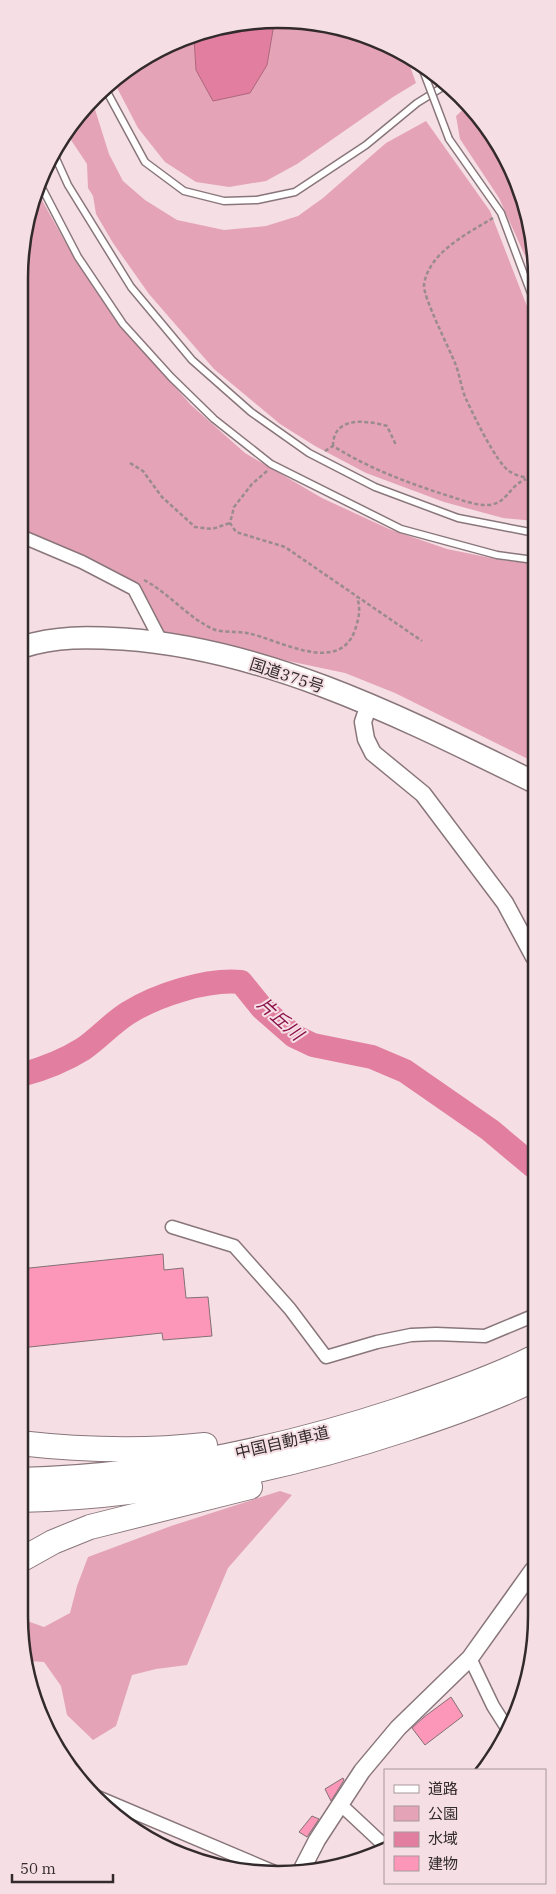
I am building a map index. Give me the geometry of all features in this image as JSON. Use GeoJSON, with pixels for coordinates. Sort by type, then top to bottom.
{"type":"FeatureCollection","features":[{"type":"Feature","properties":{"kind":"highway","name":"国道375号"},"geometry":{"type":"LineString","coordinates":[[28,645],[43,640],[82,637],[162,643],[232,657],[370,704],[528,779]]}},
{"type":"Feature","properties":{"kind":"highway","name":"中国自動車道"},"geometry":{"type":"LineString","coordinates":[[28,1499],[160,1488],[272,1466],[368,1442],[435,1420],[512,1390],[528,1368]]}},
{"type":"Feature","properties":{"kind":"highway","name":"中国自動車道"},"geometry":{"type":"LineString","coordinates":[[28,1479],[95,1475],[163,1467],[285,1442],[357,1424],[528,1368]]}},
{"type":"Feature","properties":{"kind":"highway"},"geometry":{"type":"LineString","coordinates":[[28,1444],[113,1450],[179,1448],[233,1442],[289,1432],[352,1417],[528,1368]]}},
{"type":"Feature","properties":{"kind":"highway"},"geometry":{"type":"LineString","coordinates":[[28,1556],[53,1542],[90,1527],[294,1474],[345,1458],[452,1418],[512,1390]]}},
{"type":"Feature","properties":{"kind":"street"},"geometry":{"type":"LineString","coordinates":[[28,539],[82,562],[134,589],[162,643]]}},
{"type":"Feature","properties":{"kind":"street"},"geometry":{"type":"LineString","coordinates":[[370,704],[363,722],[366,739],[373,753],[423,794],[505,903],[528,946]]}},
{"type":"Feature","properties":{"kind":"street"},"geometry":{"type":"LineString","coordinates":[[172,1227],[234,1246],[290,1309],[326,1357],[377,1342],[411,1335],[485,1336],[528,1318]]}},
{"type":"Feature","properties":{"kind":"street"},"geometry":{"type":"LineString","coordinates":[[305,1865],[316,1840],[362,1771],[398,1728],[470,1658],[528,1576]]}},
{"type":"Feature","properties":{"kind":"street"},"geometry":{"type":"LineString","coordinates":[[470,1658],[493,1706],[504,1724]]}},
{"type":"Feature","properties":{"kind":"street"},"geometry":{"type":"LineString","coordinates":[[112,1803],[260,1866]]}},
{"type":"Feature","properties":{"kind":"street"},"geometry":{"type":"LineString","coordinates":[[340,1804],[382,1844]]}},
{"type":"Feature","properties":{"kind":"lane"},"geometry":{"type":"LineString","coordinates":[[425,76],[449,139],[500,213],[528,286]]}},
{"type":"Feature","properties":{"kind":"lane"},"geometry":{"type":"LineString","coordinates":[[108,94],[145,162],[184,191],[224,201],[257,200],[295,192],[366,146],[417,103],[441,88]]}},
{"type":"Feature","properties":{"kind":"lane"},"geometry":{"type":"LineString","coordinates":[[57,160],[68,185],[132,287],[192,360],[251,412],[317,457],[374,486],[458,518],[528,531]]}},
{"type":"Feature","properties":{"kind":"lane"},"geometry":{"type":"LineString","coordinates":[[43,191],[78,257],[123,324],[171,377],[214,419],[278,467],[400,529],[497,555],[528,559]]}},
{"type":"Feature","properties":{"kind":"path"},"geometry":{"type":"LineString","coordinates":[[500,213],[445,249],[429,270],[424,286],[433,313],[456,364],[466,399],[497,457],[509,471],[527,479]]}},
{"type":"Feature","properties":{"kind":"path"},"geometry":{"type":"LineString","coordinates":[[333,446],[333,438],[337,429],[347,424],[363,421],[386,426],[396,445]]}},
{"type":"Feature","properties":{"kind":"path"},"geometry":{"type":"LineString","coordinates":[[333,446],[357,461],[405,482],[475,504],[489,505],[503,500],[516,483],[527,479]]}},
{"type":"Feature","properties":{"kind":"path"},"geometry":{"type":"LineString","coordinates":[[317,457],[333,446]]}},
{"type":"Feature","properties":{"kind":"path"},"geometry":{"type":"LineString","coordinates":[[130,463],[143,472],[162,497],[195,527],[212,529],[230,523]]}},
{"type":"Feature","properties":{"kind":"path"},"geometry":{"type":"LineString","coordinates":[[278,467],[263,473],[234,507],[230,523],[236,532],[284,547],[422,641]]}},
{"type":"Feature","properties":{"kind":"path"},"geometry":{"type":"LineString","coordinates":[[141,578],[154,585],[183,609],[214,630],[246,632],[313,652],[327,654],[339,650],[352,640],[360,606],[357,597]]}},
{"type":"Feature","properties":{"kind":"green space"},"geometry":{"type":"Polygon","coordinates":[[[273,28],[311,30],[343,36],[389,53],[410,65],[416,83],[297,164],[266,181],[229,187],[196,182],[165,162],[138,128],[117,87],[153,61],[194,42],[196,70],[267,65],[273,28]]]}},
{"type":"Feature","properties":{"kind":"green space"},"geometry":{"type":"Polygon","coordinates":[[[95,108],[109,154],[123,181],[145,200],[177,220],[224,230],[266,226],[298,216],[323,198],[386,143],[426,121],[490,211],[528,309],[528,520],[503,518],[444,502],[366,473],[315,446],[280,424],[214,369],[149,294],[113,243],[96,214],[93,196],[88,188],[87,164],[70,139],[95,108]]]}},
{"type":"Feature","properties":{"kind":"green space"},"geometry":{"type":"Polygon","coordinates":[[[463,110],[477,126],[503,167],[520,213],[528,263],[499,198],[460,139],[456,116],[463,110]]]}},
{"type":"Feature","properties":{"kind":"green space"},"geometry":{"type":"Polygon","coordinates":[[[41,198],[74,258],[116,321],[191,405],[245,453],[322,498],[389,529],[447,549],[528,563],[528,759],[395,693],[345,673],[161,634],[142,592],[138,588],[116,572],[28,535],[28,262],[32,229],[41,198]]]}},
{"type":"Feature","properties":{"kind":"green space"},"geometry":{"type":"Polygon","coordinates":[[[280,1491],[292,1495],[228,1568],[187,1665],[156,1669],[132,1675],[116,1726],[93,1740],[67,1715],[61,1686],[44,1662],[32,1661],[28,1621],[44,1627],[70,1613],[77,1586],[88,1557],[171,1526],[280,1491]]]}},
{"type":"Feature","properties":{"kind":"water"},"geometry":{"type":"Polygon","coordinates":[[[273,28],[267,65],[250,93],[213,101],[196,70],[194,42],[229,32],[273,28]]]}},
{"type":"Feature","properties":{"kind":"building"},"geometry":{"type":"Polygon","coordinates":[[[163,1254],[164,1270],[183,1268],[186,1298],[208,1297],[212,1336],[163,1340],[162,1333],[28,1347],[28,1268],[163,1254]]]}},
{"type":"Feature","properties":{"kind":"building"},"geometry":{"type":"Polygon","coordinates":[[[451,1697],[463,1716],[425,1745],[412,1728],[451,1697]]]}},
{"type":"Feature","properties":{"kind":"building"},"geometry":{"type":"Polygon","coordinates":[[[343,1778],[344,1780],[331,1801],[325,1789],[343,1778]]]}},
{"type":"Feature","properties":{"kind":"building"},"geometry":{"type":"Polygon","coordinates":[[[312,1816],[319,1819],[307,1837],[299,1832],[312,1816]]]}},
{"type":"Feature","properties":{"kind":"waterway","name":"片丘川"},"geometry":{"type":"LineString","coordinates":[[28,1073],[76,1053],[89,1045],[128,1013],[167,994],[213,983],[241,982],[262,1008],[294,1036],[313,1045],[372,1057],[405,1071],[490,1130],[528,1162]]}}]}
